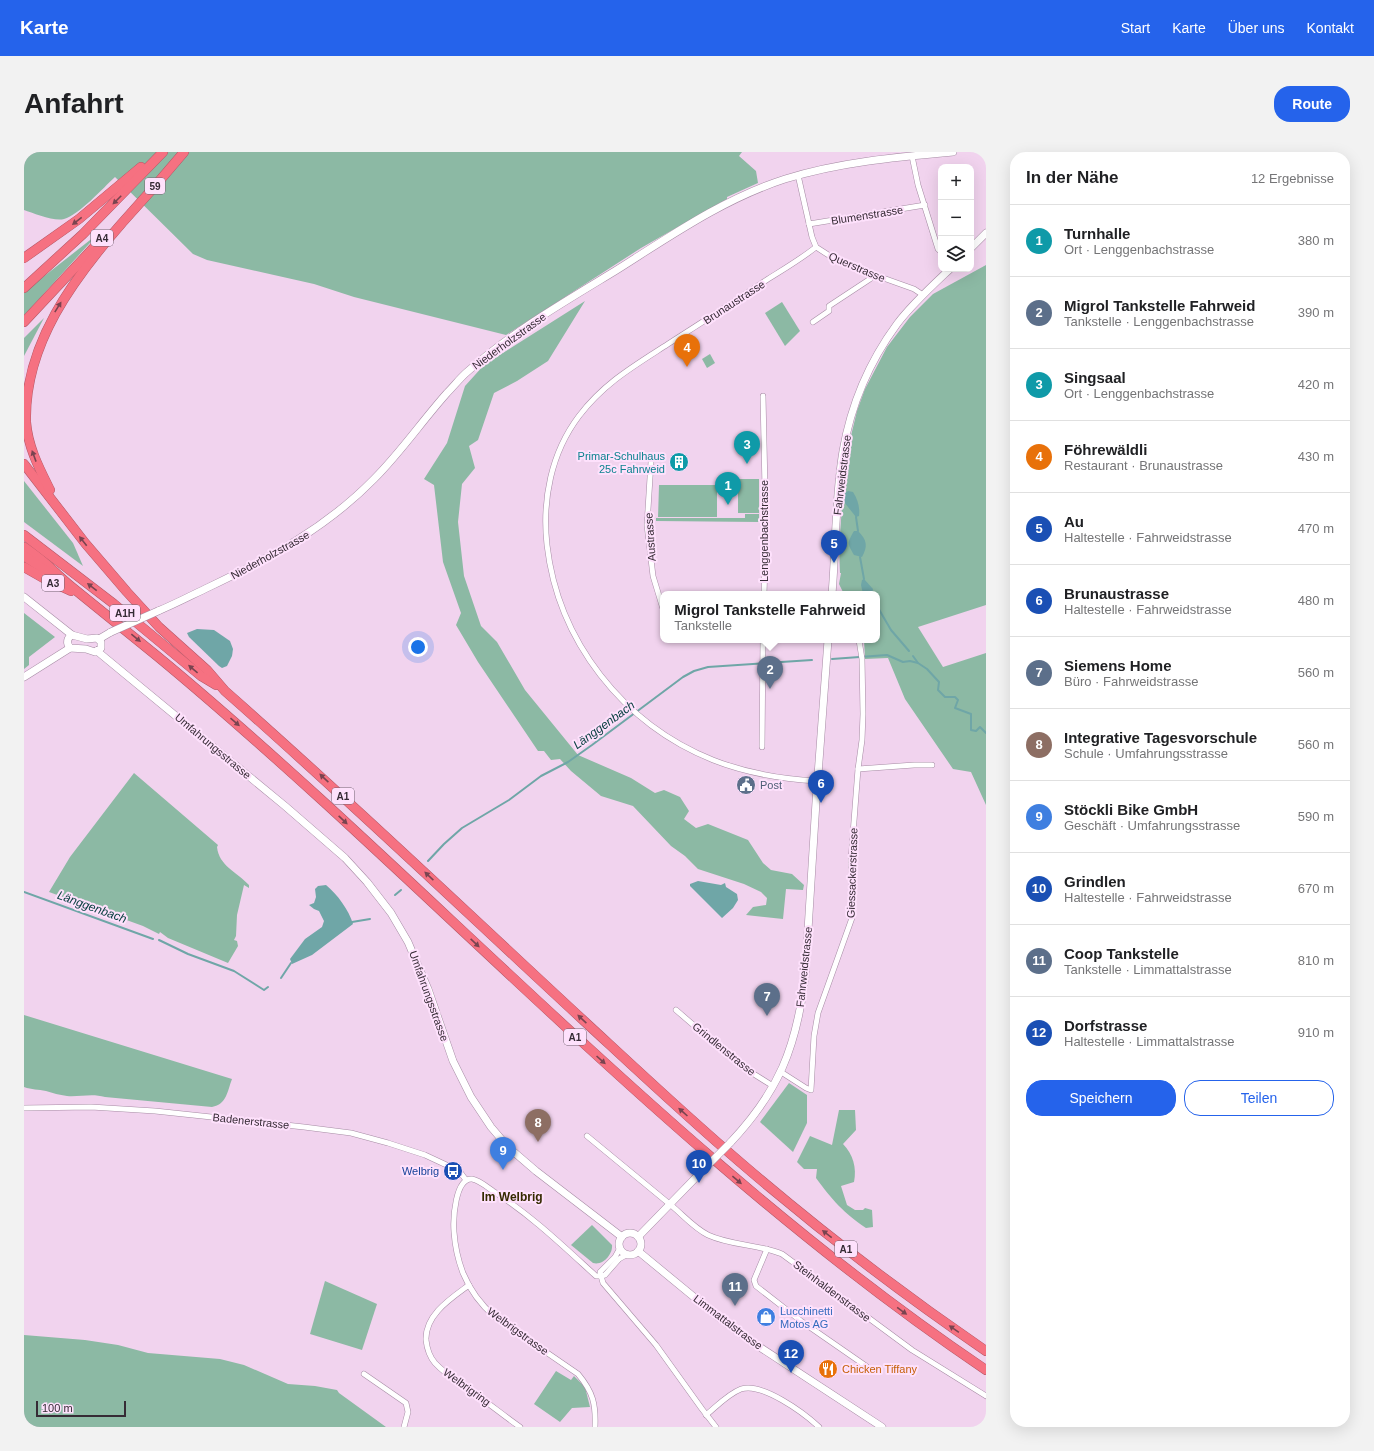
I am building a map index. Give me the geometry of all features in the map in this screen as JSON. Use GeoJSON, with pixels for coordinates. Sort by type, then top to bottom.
{"type":"FeatureCollection","features":[{"type":"Feature","properties":{"kind":"highway","name":"A4"},"geometry":{"type":"LineString","coordinates":[[24,258],[94,208],[128,179],[156,152]]}},
{"type":"Feature","properties":{"kind":"highway"},"geometry":{"type":"LineString","coordinates":[[24,288],[83,234],[163,152]]}},
{"type":"Feature","properties":{"kind":"highway","name":"A4"},"geometry":{"type":"LineString","coordinates":[[24,322],[178,152]]}},
{"type":"Feature","properties":{"kind":"highway","name":"59"},"geometry":{"type":"LineString","coordinates":[[56,504],[38,467],[29,440],[25,411],[28,376],[37,344],[54,312],[88,263],[184,152]]}},
{"type":"Feature","properties":{"kind":"highway","name":"A1"},"geometry":{"type":"LineString","coordinates":[[24,464],[92,552],[127,592],[163,631],[207,670],[225,691],[350,802],[661,1093],[712,1138],[852,1254],[986,1351]]}},
{"type":"Feature","properties":{"kind":"highway","name":"A1H"},"geometry":{"type":"LineString","coordinates":[[24,535],[106,597],[202,676],[225,691]]}},
{"type":"Feature","properties":{"kind":"highway"},"geometry":{"type":"LineString","coordinates":[[24,547],[45,563],[71,587]]}},
{"type":"Feature","properties":{"kind":"highway"},"geometry":{"type":"LineString","coordinates":[[24,556],[71,587]]}},
{"type":"Feature","properties":{"kind":"highway","name":"A3"},"geometry":{"type":"LineString","coordinates":[[24,567],[45,579],[84,596]]}},
{"type":"Feature","properties":{"kind":"highway","name":"A1"},"geometry":{"type":"LineString","coordinates":[[71,587],[177,672],[280,762],[586,1047],[712,1159],[838,1263],[910,1317],[986,1370]]}},
{"type":"Feature","properties":{"kind":"main road","name":"Niederholzstrasse"},"geometry":{"type":"LineString","coordinates":[[100,640],[111,632],[268,558],[294,543],[330,518],[363,490],[390,462],[437,404],[465,373],[508,339],[592,285],[710,213],[748,193],[798,175],[845,165],[909,155],[953,152]]}},
{"type":"Feature","properties":{"kind":"main road"},"geometry":{"type":"LineString","coordinates":[[974,245],[986,233]]}},
{"type":"Feature","properties":{"kind":"main road","name":"Fahrweidstrasse"},"geometry":{"type":"LineString","coordinates":[[832,591],[841,468],[851,414],[865,379],[883,345],[898,323],[923,295],[947,272]]}},
{"type":"Feature","properties":{"kind":"main road"},"geometry":{"type":"LineString","coordinates":[[24,597],[72,634],[87,639],[94,638],[100,640],[102,645],[97,651],[93,652],[86,649],[70,648],[24,677]]}},
{"type":"Feature","properties":{"kind":"main road"},"geometry":{"type":"LineString","coordinates":[[70,648],[67,643],[72,634]]}},
{"type":"Feature","properties":{"kind":"main road","name":"Fahrweidstrasse"},"geometry":{"type":"LineString","coordinates":[[638,1237],[730,1143],[756,1113],[781,1072],[790,1050],[796,1030],[805,978],[828,643]]}},
{"type":"Feature","properties":{"kind":"main road","name":"Umfahrungsstrasse"},"geometry":{"type":"LineString","coordinates":[[97,651],[285,806],[345,858],[367,882],[388,908],[408,942],[428,989],[453,1061],[471,1097],[491,1127],[508,1147],[531,1168],[622,1238]]}},
{"type":"Feature","properties":{"kind":"main road"},"geometry":{"type":"LineString","coordinates":[[630,1233],[638,1237],[641,1244],[638,1251],[634,1254],[628,1254],[622,1251],[620,1248],[620,1241],[622,1238],[630,1233]]}},
{"type":"Feature","properties":{"kind":"main road","name":"Limmattalstrasse"},"geometry":{"type":"LineString","coordinates":[[638,1251],[717,1316],[755,1344],[882,1427]]}},
{"type":"Feature","properties":{"kind":"street"},"geometry":{"type":"LineString","coordinates":[[909,155],[938,249]]}},
{"type":"Feature","properties":{"kind":"street","name":"Querstrasse"},"geometry":{"type":"LineString","coordinates":[[798,175],[816,247],[830,256],[872,274],[914,289],[923,295]]}},
{"type":"Feature","properties":{"kind":"street","name":"Blumenstrasse"},"geometry":{"type":"LineString","coordinates":[[810,224],[924,205]]}},
{"type":"Feature","properties":{"kind":"street","name":"Brunaustrasse"},"geometry":{"type":"LineString","coordinates":[[816,247],[708,319],[623,372],[592,400],[577,418],[555,461],[548,486],[545,528],[553,581],[560,604],[568,622],[588,658],[607,683],[631,708],[669,737],[712,760],[751,772],[818,781]]}},
{"type":"Feature","properties":{"kind":"street"},"geometry":{"type":"LineString","coordinates":[[813,322],[829,311],[829,306],[870,279],[872,274]]}},
{"type":"Feature","properties":{"kind":"street","name":"Lenggenbachstrasse"},"geometry":{"type":"LineString","coordinates":[[763,396],[766,535],[764,591]]}},
{"type":"Feature","properties":{"kind":"street","name":"Austrasse"},"geometry":{"type":"LineString","coordinates":[[651,462],[647,525],[653,576],[660,599]]}},
{"type":"Feature","properties":{"kind":"street"},"geometry":{"type":"LineString","coordinates":[[762,747],[764,694],[762,691],[763,643]]}},
{"type":"Feature","properties":{"kind":"street","name":"Giessackerstrasse"},"geometry":{"type":"LineString","coordinates":[[781,1072],[806,1088],[812,1090],[814,1036],[818,1013],[852,918],[851,860],[858,769],[862,740],[862,656],[860,643]]}},
{"type":"Feature","properties":{"kind":"street"},"geometry":{"type":"LineString","coordinates":[[858,769],[932,765]]}},
{"type":"Feature","properties":{"kind":"street","name":"Grindlenstrasse"},"geometry":{"type":"LineString","coordinates":[[676,1010],[742,1066],[773,1086]]}},
{"type":"Feature","properties":{"kind":"street","name":"Badenerstrasse"},"geometry":{"type":"LineString","coordinates":[[24,1108],[91,1107],[123,1109],[226,1118],[344,1132],[388,1143],[426,1155],[460,1172],[466,1180]]}},
{"type":"Feature","properties":{"kind":"street","name":"Steinhaldenstrasse"},"geometry":{"type":"LineString","coordinates":[[587,1136],[670,1204],[688,1221],[706,1234],[726,1241],[767,1249],[788,1258],[912,1350],[986,1396]]}},
{"type":"Feature","properties":{"kind":"street"},"geometry":{"type":"LineString","coordinates":[[466,1180],[474,1179],[503,1197],[541,1226],[596,1276],[606,1274],[619,1259],[628,1254]]}},
{"type":"Feature","properties":{"kind":"street","name":"Welbrigstrasse"},"geometry":{"type":"LineString","coordinates":[[466,1180],[462,1183],[458,1193],[454,1230],[459,1262],[469,1285],[486,1309],[495,1317],[578,1374],[587,1385],[593,1397],[595,1427]]}},
{"type":"Feature","properties":{"kind":"street"},"geometry":{"type":"LineString","coordinates":[[620,1248],[615,1257],[600,1272],[603,1282],[659,1348],[716,1427]]}},
{"type":"Feature","properties":{"kind":"street"},"geometry":{"type":"LineString","coordinates":[[767,1249],[754,1280],[756,1286],[801,1321],[866,1366]]}},
{"type":"Feature","properties":{"kind":"street","name":"Welbrigring"},"geometry":{"type":"LineString","coordinates":[[469,1285],[440,1309],[428,1324],[426,1335],[427,1349],[433,1361],[443,1371],[498,1409],[520,1427]]}},
{"type":"Feature","properties":{"kind":"street"},"geometry":{"type":"LineString","coordinates":[[364,1374],[406,1403],[408,1412],[404,1427]]}},
{"type":"Feature","properties":{"kind":"street"},"geometry":{"type":"LineString","coordinates":[[706,1415],[733,1393],[743,1389],[753,1388],[763,1390],[773,1395],[810,1419],[819,1427]]}},
{"type":"Feature","properties":{"kind":"shaded area"},"geometry":{"type":"Polygon","coordinates":[[[24,152],[742,152],[739,156],[756,171],[758,183],[727,197],[727,199],[641,248],[506,335],[354,297],[314,284],[207,260],[193,254],[115,177],[84,207],[64,219],[60,220],[50,218],[24,210],[24,152]]]}},
{"type":"Feature","properties":{"kind":"shaded area"},"geometry":{"type":"Polygon","coordinates":[[[99,233],[29,310],[24,315],[24,292],[99,233]]]}},
{"type":"Feature","properties":{"kind":"shaded area"},"geometry":{"type":"Polygon","coordinates":[[[986,265],[986,605],[918,627],[943,667],[986,653],[986,805],[971,772],[953,769],[905,699],[888,658],[865,659],[864,643],[880,643],[880,591],[842,591],[839,584],[841,573],[839,548],[844,478],[847,452],[857,411],[865,389],[887,347],[910,317],[933,294],[986,265]]]}},
{"type":"Feature","properties":{"kind":"shaded area"},"geometry":{"type":"Polygon","coordinates":[[[585,301],[548,361],[517,381],[494,393],[478,440],[469,446],[475,468],[462,484],[458,522],[464,576],[481,626],[497,642],[525,690],[578,755],[631,778],[655,793],[664,790],[680,797],[689,811],[684,819],[696,828],[708,824],[748,840],[763,863],[771,870],[792,874],[804,885],[803,890],[786,889],[783,919],[746,915],[753,907],[766,905],[767,898],[761,892],[744,884],[698,869],[685,856],[671,846],[633,806],[601,796],[571,771],[560,759],[551,760],[544,751],[538,751],[478,662],[456,625],[461,613],[443,562],[434,485],[424,479],[447,443],[465,386],[484,365],[585,301]]]}},
{"type":"Feature","properties":{"kind":"shaded area"},"geometry":{"type":"Polygon","coordinates":[[[782,302],[800,331],[785,346],[765,313],[782,302]]]}},
{"type":"Feature","properties":{"kind":"shaded area"},"geometry":{"type":"Polygon","coordinates":[[[44,318],[24,356],[24,338],[44,318]]]}},
{"type":"Feature","properties":{"kind":"shaded area"},"geometry":{"type":"Polygon","coordinates":[[[710,354],[715,363],[707,368],[702,359],[710,354]]]}},
{"type":"Feature","properties":{"kind":"shaded area"},"geometry":{"type":"Polygon","coordinates":[[[738,479],[759,479],[759,513],[738,513],[738,479]]]}},
{"type":"Feature","properties":{"kind":"shaded area"},"geometry":{"type":"Polygon","coordinates":[[[24,481],[73,543],[83,566],[24,522],[24,481]]]}},
{"type":"Feature","properties":{"kind":"shaded area"},"geometry":{"type":"Polygon","coordinates":[[[659,485],[717,485],[717,517],[658,517],[659,485]]]}},
{"type":"Feature","properties":{"kind":"shaded area"},"geometry":{"type":"Polygon","coordinates":[[[848,491],[853,492],[856,498],[859,507],[859,516],[856,517],[844,502],[845,493],[848,491]]]}},
{"type":"Feature","properties":{"kind":"shaded area"},"geometry":{"type":"Polygon","coordinates":[[[745,514],[759,514],[759,522],[656,521],[656,518],[745,518],[745,514]]]}},
{"type":"Feature","properties":{"kind":"shaded area"},"geometry":{"type":"Polygon","coordinates":[[[854,531],[858,531],[866,543],[862,557],[854,555],[849,545],[849,541],[854,531]]]}},
{"type":"Feature","properties":{"kind":"shaded area"},"geometry":{"type":"Polygon","coordinates":[[[864,579],[873,589],[873,591],[862,591],[862,580],[864,579]]]}},
{"type":"Feature","properties":{"kind":"shaded area"},"geometry":{"type":"Polygon","coordinates":[[[24,613],[55,637],[29,657],[29,665],[24,669],[24,613]]]}},
{"type":"Feature","properties":{"kind":"shaded area"},"geometry":{"type":"Polygon","coordinates":[[[197,629],[214,630],[230,641],[233,649],[232,656],[227,666],[222,668],[219,666],[189,637],[187,633],[197,629]]]}},
{"type":"Feature","properties":{"kind":"shaded area"},"geometry":{"type":"Polygon","coordinates":[[[134,773],[218,845],[218,854],[221,859],[249,885],[249,888],[244,885],[237,915],[236,936],[234,940],[237,941],[238,946],[228,963],[168,938],[160,932],[159,934],[143,926],[49,892],[70,857],[134,773]]]}},
{"type":"Feature","properties":{"kind":"shaded area"},"geometry":{"type":"Polygon","coordinates":[[[698,881],[721,885],[725,883],[726,887],[737,894],[738,900],[733,908],[722,918],[690,886],[690,884],[698,881]]]}},
{"type":"Feature","properties":{"kind":"shaded area"},"geometry":{"type":"Polygon","coordinates":[[[326,885],[349,913],[353,924],[312,955],[292,964],[290,959],[305,939],[322,927],[324,921],[319,911],[309,905],[314,903],[316,897],[315,889],[318,886],[326,885]]]}},
{"type":"Feature","properties":{"kind":"shaded area"},"geometry":{"type":"Polygon","coordinates":[[[24,1015],[232,1079],[226,1097],[221,1103],[212,1107],[95,1095],[67,1096],[24,1087],[24,1015]]]}},
{"type":"Feature","properties":{"kind":"shaded area"},"geometry":{"type":"Polygon","coordinates":[[[789,1083],[807,1095],[807,1123],[793,1152],[760,1122],[789,1083]]]}},
{"type":"Feature","properties":{"kind":"shaded area"},"geometry":{"type":"Polygon","coordinates":[[[839,1110],[855,1110],[856,1130],[843,1144],[852,1157],[855,1172],[854,1182],[841,1186],[847,1205],[855,1210],[863,1210],[865,1208],[872,1210],[873,1227],[866,1228],[839,1206],[816,1178],[817,1169],[804,1169],[797,1162],[810,1136],[832,1145],[839,1110]]]}},
{"type":"Feature","properties":{"kind":"shaded area"},"geometry":{"type":"Polygon","coordinates":[[[592,1225],[612,1245],[611,1252],[607,1258],[600,1263],[593,1263],[571,1245],[592,1225]]]}},
{"type":"Feature","properties":{"kind":"shaded area"},"geometry":{"type":"Polygon","coordinates":[[[325,1281],[377,1304],[362,1350],[310,1334],[325,1281]]]}},
{"type":"Feature","properties":{"kind":"shaded area"},"geometry":{"type":"Polygon","coordinates":[[[24,1335],[85,1340],[118,1345],[148,1353],[220,1359],[244,1365],[288,1384],[315,1386],[337,1390],[386,1427],[24,1427],[24,1335]]]}},
{"type":"Feature","properties":{"kind":"shaded area"},"geometry":{"type":"Polygon","coordinates":[[[556,1371],[571,1380],[574,1376],[585,1387],[590,1407],[572,1408],[560,1422],[534,1404],[556,1371]]]}},
{"type":"Feature","properties":{"kind":"waterway"},"geometry":{"type":"LineString","coordinates":[[856,517],[858,531]]}},
{"type":"Feature","properties":{"kind":"waterway"},"geometry":{"type":"LineString","coordinates":[[860,557],[864,579]]}},
{"type":"Feature","properties":{"kind":"waterway"},"geometry":{"type":"LineString","coordinates":[[880,611],[891,630],[909,651]]}},
{"type":"Feature","properties":{"kind":"waterway","name":"Länggenbach"},"geometry":{"type":"LineString","coordinates":[[832,659],[887,655],[903,662],[910,661],[918,663],[927,669],[939,682],[938,690],[945,697],[955,697],[958,700],[955,708],[971,714],[971,730],[976,731],[980,727],[986,733]]}},
{"type":"Feature","properties":{"kind":"waterway","name":"Länggenbach"},"geometry":{"type":"LineString","coordinates":[[913,656],[918,663]]}},
{"type":"Feature","properties":{"kind":"waterway","name":"Länggenbach"},"geometry":{"type":"LineString","coordinates":[[428,861],[462,828],[509,800],[541,776],[568,762],[683,677],[694,671],[708,667],[812,660]]}},
{"type":"Feature","properties":{"kind":"waterway"},"geometry":{"type":"LineString","coordinates":[[395,895],[401,890]]}},
{"type":"Feature","properties":{"kind":"waterway","name":"Länggenbach"},"geometry":{"type":"LineString","coordinates":[[24,892],[153,939]]}},
{"type":"Feature","properties":{"kind":"waterway"},"geometry":{"type":"LineString","coordinates":[[352,922],[370,919]]}},
{"type":"Feature","properties":{"kind":"waterway"},"geometry":{"type":"LineString","coordinates":[[159,940],[188,954],[234,971],[264,990],[268,987]]}},
{"type":"Feature","properties":{"kind":"waterway"},"geometry":{"type":"LineString","coordinates":[[281,978],[291,963]]}},
{"type":"Feature","properties":{"kind":"place","name":"Föhrewäldli"},"geometry":{"type":"Point","coordinates":[687,367]}},
{"type":"Feature","properties":{"kind":"place","name":"Primar-Schulhaus 25c Fahrweid"},"geometry":{"type":"Point","coordinates":[679,462]}},
{"type":"Feature","properties":{"kind":"place","name":"Singsaal"},"geometry":{"type":"Point","coordinates":[747,464]}},
{"type":"Feature","properties":{"kind":"place","name":"Turnhalle"},"geometry":{"type":"Point","coordinates":[728,505]}},
{"type":"Feature","properties":{"kind":"place","name":"Au"},"geometry":{"type":"Point","coordinates":[834,563]}},
{"type":"Feature","properties":{"kind":"place","name":"Migrol Tankstelle Fahrweid"},"geometry":{"type":"Point","coordinates":[770,689]}},
{"type":"Feature","properties":{"kind":"place","name":"Post"},"geometry":{"type":"Point","coordinates":[746,785]}},
{"type":"Feature","properties":{"kind":"place","name":"Brunaustrasse"},"geometry":{"type":"Point","coordinates":[821,803]}},
{"type":"Feature","properties":{"kind":"place","name":"Siemens Home"},"geometry":{"type":"Point","coordinates":[767,1016]}},
{"type":"Feature","properties":{"kind":"place","name":"Integrative Tagesvorschule"},"geometry":{"type":"Point","coordinates":[538,1142]}},
{"type":"Feature","properties":{"kind":"place","name":"Stöckli Bike GmbH"},"geometry":{"type":"Point","coordinates":[503,1170]}},
{"type":"Feature","properties":{"kind":"place","name":"Welbrig"},"geometry":{"type":"Point","coordinates":[453,1171]}},
{"type":"Feature","properties":{"kind":"place","name":"Grindlen"},"geometry":{"type":"Point","coordinates":[699,1183]}},
{"type":"Feature","properties":{"kind":"place","name":"Coop Tankstelle"},"geometry":{"type":"Point","coordinates":[735,1306]}},
{"type":"Feature","properties":{"kind":"place","name":"Lucchinetti Motos AG"},"geometry":{"type":"Point","coordinates":[766,1317]}},
{"type":"Feature","properties":{"kind":"place","name":"Chicken Tiffany"},"geometry":{"type":"Point","coordinates":[828,1369]}},
{"type":"Feature","properties":{"kind":"place","name":"Dorfstrasse"},"geometry":{"type":"Point","coordinates":[791,1373]}},
{"type":"Feature","properties":{"kind":"district","name":"Im Welbrig"},"geometry":{"type":"Point","coordinates":[512,1197]}}]}
